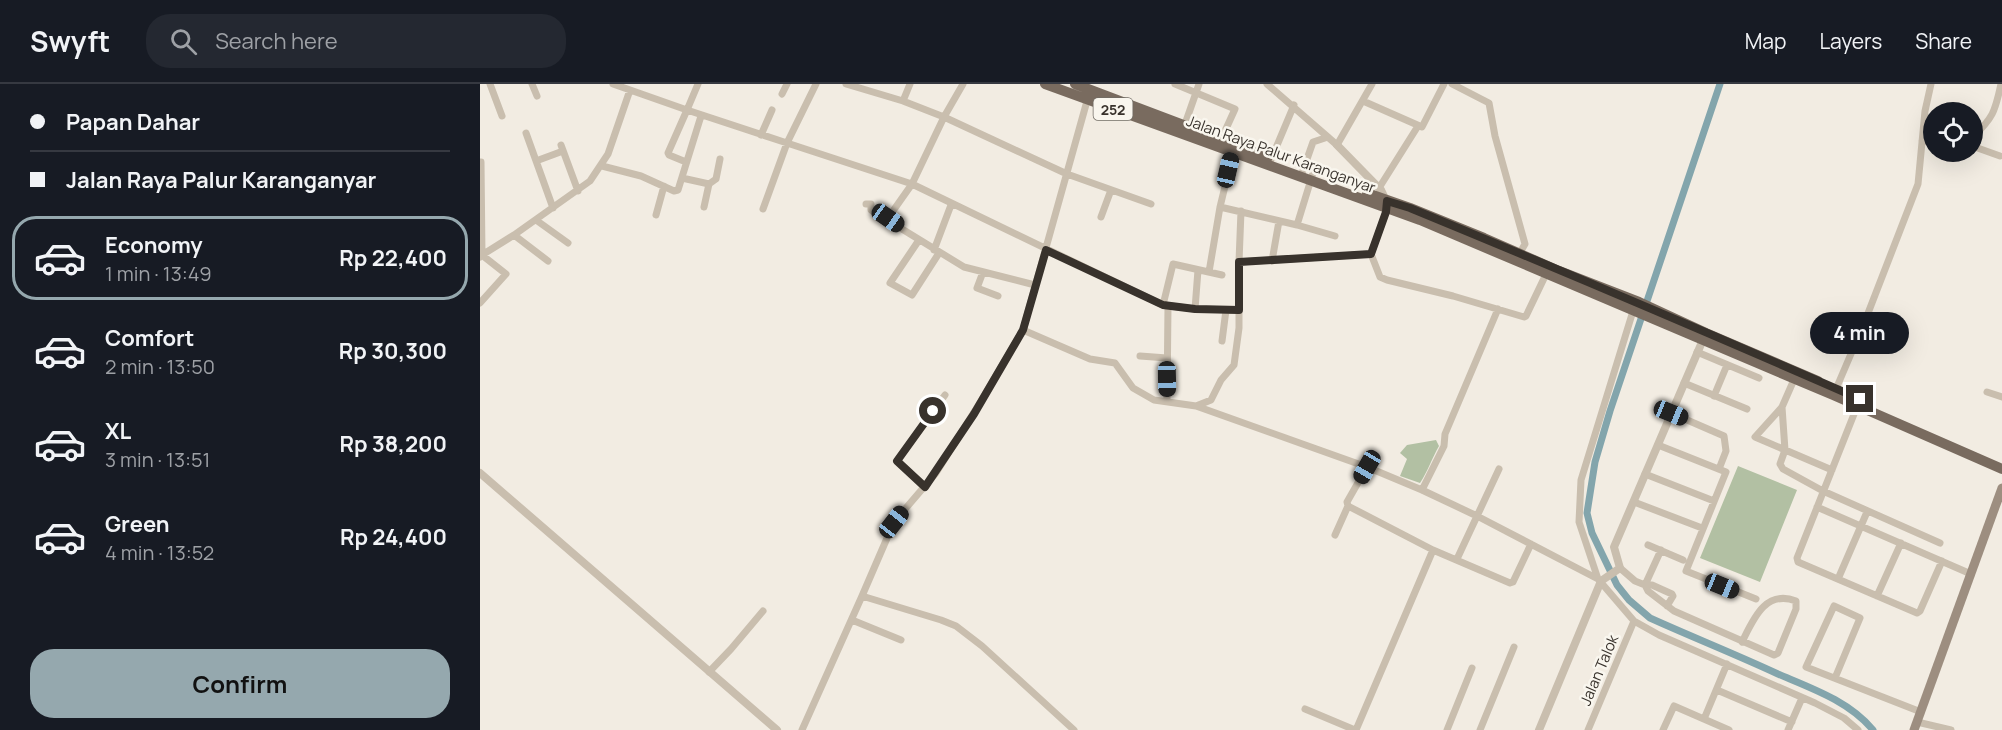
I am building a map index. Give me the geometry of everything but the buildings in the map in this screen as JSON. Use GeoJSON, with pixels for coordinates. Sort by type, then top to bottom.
{"type":"FeatureCollection","features":[{"type":"Feature","properties":{"kind":"main road","name":"Jalan Raya Palur Karanganyar"},"geometry":{"type":"LineString","coordinates":[[1045,84],[1087,101],[1183,129]]}},
{"type":"Feature","properties":{"kind":"main road","name":"Jalan Raya Palur Karanganyar"},"geometry":{"type":"LineString","coordinates":[[1081,85],[1183,129],[1307,174],[1518,257],[2002,461]]}},
{"type":"Feature","properties":{"kind":"main road","name":"Jalan Raya Palur Karanganyar"},"geometry":{"type":"LineString","coordinates":[[1859,402],[2002,469]]}},
{"type":"Feature","properties":{"kind":"main road"},"geometry":{"type":"LineString","coordinates":[[1916,726],[2002,488]]}},
{"type":"Feature","properties":{"kind":"street"},"geometry":{"type":"LineString","coordinates":[[490,84],[502,116]]}},
{"type":"Feature","properties":{"kind":"street"},"geometry":{"type":"LineString","coordinates":[[532,84],[537,96]]}},
{"type":"Feature","properties":{"kind":"street"},"geometry":{"type":"LineString","coordinates":[[613,84],[701,116],[912,184],[951,205],[1166,305],[1195,309],[1239,310]]}},
{"type":"Feature","properties":{"kind":"street"},"geometry":{"type":"LineString","coordinates":[[686,162],[668,153],[698,84]]}},
{"type":"Feature","properties":{"kind":"street"},"geometry":{"type":"LineString","coordinates":[[782,94],[787,84]]}},
{"type":"Feature","properties":{"kind":"street"},"geometry":{"type":"LineString","coordinates":[[763,209],[787,143],[816,84]]}},
{"type":"Feature","properties":{"kind":"street"},"geometry":{"type":"LineString","coordinates":[[846,84],[903,101],[944,117],[1067,174],[1151,204]]}},
{"type":"Feature","properties":{"kind":"street"},"geometry":{"type":"LineString","coordinates":[[903,101],[910,84]]}},
{"type":"Feature","properties":{"kind":"street"},"geometry":{"type":"LineString","coordinates":[[888,218],[912,184],[944,117],[963,84]]}},
{"type":"Feature","properties":{"kind":"street"},"geometry":{"type":"LineString","coordinates":[[1175,84],[1197,88],[1235,109],[1220,143]]}},
{"type":"Feature","properties":{"kind":"street"},"geometry":{"type":"LineString","coordinates":[[1267,84],[1294,105],[1379,188],[1387,205],[1371,254],[1378,274],[1383,279],[1526,317],[1548,270]]}},
{"type":"Feature","properties":{"kind":"street"},"geometry":{"type":"LineString","coordinates":[[1337,145],[1372,84]]}},
{"type":"Feature","properties":{"kind":"street"},"geometry":{"type":"LineString","coordinates":[[1363,101],[1418,126],[1424,126],[1444,84]]}},
{"type":"Feature","properties":{"kind":"street"},"geometry":{"type":"LineString","coordinates":[[1452,84],[1489,103],[1495,136],[1525,244],[1518,257]]}},
{"type":"Feature","properties":{"kind":"street"},"geometry":{"type":"LineString","coordinates":[[1834,392],[1865,321],[1918,184],[1925,111],[1931,84]]}},
{"type":"Feature","properties":{"kind":"street"},"geometry":{"type":"LineString","coordinates":[[1983,127],[1998,114],[2001,84]]}},
{"type":"Feature","properties":{"kind":"street"},"geometry":{"type":"LineString","coordinates":[[1183,129],[1197,88]]}},
{"type":"Feature","properties":{"kind":"street"},"geometry":{"type":"LineString","coordinates":[[481,256],[578,191],[598,171],[612,145],[630,90]]}},
{"type":"Feature","properties":{"kind":"street"},"geometry":{"type":"LineString","coordinates":[[802,730],[894,522],[925,487],[974,413],[1023,330],[1087,101]]}},
{"type":"Feature","properties":{"kind":"street"},"geometry":{"type":"LineString","coordinates":[[1271,162],[1294,105]]}},
{"type":"Feature","properties":{"kind":"street"},"geometry":{"type":"LineString","coordinates":[[761,135],[772,110]]}},
{"type":"Feature","properties":{"kind":"street"},"geometry":{"type":"LineString","coordinates":[[598,171],[641,176],[678,190],[701,116]]}},
{"type":"Feature","properties":{"kind":"street"},"geometry":{"type":"LineString","coordinates":[[1379,188],[1418,126]]}},
{"type":"Feature","properties":{"kind":"street"},"geometry":{"type":"LineString","coordinates":[[526,133],[553,208]]}},
{"type":"Feature","properties":{"kind":"street"},"geometry":{"type":"LineString","coordinates":[[1297,225],[1313,142],[1328,137]]}},
{"type":"Feature","properties":{"kind":"street"},"geometry":{"type":"LineString","coordinates":[[536,161],[562,148],[578,191]]}},
{"type":"Feature","properties":{"kind":"street"},"geometry":{"type":"LineString","coordinates":[[1209,272],[1220,207],[1234,148]]}},
{"type":"Feature","properties":{"kind":"street"},"geometry":{"type":"LineString","coordinates":[[1983,150],[2000,156]]}},
{"type":"Feature","properties":{"kind":"street"},"geometry":{"type":"LineString","coordinates":[[704,207],[709,184],[716,179],[720,159]]}},
{"type":"Feature","properties":{"kind":"street"},"geometry":{"type":"LineString","coordinates":[[481,162],[481,256]]}},
{"type":"Feature","properties":{"kind":"street"},"geometry":{"type":"LineString","coordinates":[[681,178],[709,184]]}},
{"type":"Feature","properties":{"kind":"street"},"geometry":{"type":"LineString","coordinates":[[656,214],[664,186]]}},
{"type":"Feature","properties":{"kind":"street"},"geometry":{"type":"LineString","coordinates":[[1101,217],[1111,190]]}},
{"type":"Feature","properties":{"kind":"street"},"geometry":{"type":"LineString","coordinates":[[866,204],[871,204],[871,210],[888,218],[936,252],[964,267],[1035,285]]}},
{"type":"Feature","properties":{"kind":"street"},"geometry":{"type":"LineString","coordinates":[[919,240],[890,283],[912,295],[936,252],[951,205]]}},
{"type":"Feature","properties":{"kind":"street"},"geometry":{"type":"LineString","coordinates":[[1220,207],[1335,236]]}},
{"type":"Feature","properties":{"kind":"street"},"geometry":{"type":"LineString","coordinates":[[1196,406],[1211,400],[1221,380],[1233,367],[1239,328],[1241,211]]}},
{"type":"Feature","properties":{"kind":"street"},"geometry":{"type":"LineString","coordinates":[[536,220],[568,243]]}},
{"type":"Feature","properties":{"kind":"street"},"geometry":{"type":"LineString","coordinates":[[1272,261],[1279,221]]}},
{"type":"Feature","properties":{"kind":"street"},"geometry":{"type":"LineString","coordinates":[[514,235],[548,261]]}},
{"type":"Feature","properties":{"kind":"street"},"geometry":{"type":"LineString","coordinates":[[1239,262],[1371,254]]}},
{"type":"Feature","properties":{"kind":"street"},"geometry":{"type":"LineString","coordinates":[[480,303],[506,274],[481,256]]}},
{"type":"Feature","properties":{"kind":"street"},"geometry":{"type":"LineString","coordinates":[[1167,401],[1166,305],[1173,264],[1222,275]]}},
{"type":"Feature","properties":{"kind":"street"},"geometry":{"type":"LineString","coordinates":[[1195,309],[1198,270]]}},
{"type":"Feature","properties":{"kind":"street"},"geometry":{"type":"LineString","coordinates":[[983,272],[977,288],[998,296]]}},
{"type":"Feature","properties":{"kind":"street"},"geometry":{"type":"LineString","coordinates":[[1636,308],[1581,480],[1579,522],[1601,579],[1634,621],[1659,635],[1844,717],[1858,730]]}},
{"type":"Feature","properties":{"kind":"street"},"geometry":{"type":"LineString","coordinates":[[1422,490],[1444,446],[1445,434],[1498,309]]}},
{"type":"Feature","properties":{"kind":"street"},"geometry":{"type":"LineString","coordinates":[[1222,341],[1226,310]]}},
{"type":"Feature","properties":{"kind":"street"},"geometry":{"type":"LineString","coordinates":[[1023,330],[1090,359],[1115,363],[1135,390],[1154,400],[1196,406],[1367,467],[1477,516],[1601,579]]}},
{"type":"Feature","properties":{"kind":"street"},"geometry":{"type":"LineString","coordinates":[[1667,606],[1672,594],[1634,580],[1619,569],[1614,549],[1704,337]]}},
{"type":"Feature","properties":{"kind":"street"},"geometry":{"type":"LineString","coordinates":[[1698,352],[1759,378]]}},
{"type":"Feature","properties":{"kind":"street"},"geometry":{"type":"LineString","coordinates":[[1140,356],[1167,358]]}},
{"type":"Feature","properties":{"kind":"street"},"geometry":{"type":"LineString","coordinates":[[1714,396],[1727,365]]}},
{"type":"Feature","properties":{"kind":"street"},"geometry":{"type":"LineString","coordinates":[[1796,375],[1782,407],[1755,437],[1832,470]]}},
{"type":"Feature","properties":{"kind":"street"},"geometry":{"type":"LineString","coordinates":[[1684,383],[1747,409]]}},
{"type":"Feature","properties":{"kind":"street"},"geometry":{"type":"LineString","coordinates":[[1987,392],[2002,397]]}},
{"type":"Feature","properties":{"kind":"street"},"geometry":{"type":"LineString","coordinates":[[925,487],[897,461],[945,395]]}},
{"type":"Feature","properties":{"kind":"street"},"geometry":{"type":"LineString","coordinates":[[1859,402],[1797,560],[1799,563],[1915,613],[1919,612],[1942,561]]}},
{"type":"Feature","properties":{"kind":"street"},"geometry":{"type":"LineString","coordinates":[[1782,407],[1785,450],[1780,462],[1782,468],[1867,512],[1941,543]]}},
{"type":"Feature","properties":{"kind":"street"},"geometry":{"type":"LineString","coordinates":[[1671,413],[1724,436],[1726,451],[1714,501],[1686,571],[1756,599]]}},
{"type":"Feature","properties":{"kind":"street"},"geometry":{"type":"LineString","coordinates":[[1658,445],[1722,471]]}},
{"type":"Feature","properties":{"kind":"street"},"geometry":{"type":"LineString","coordinates":[[1335,535],[1348,506],[1347,502],[1367,467]]}},
{"type":"Feature","properties":{"kind":"street"},"geometry":{"type":"LineString","coordinates":[[1457,559],[1499,469]]}},
{"type":"Feature","properties":{"kind":"street"},"geometry":{"type":"LineString","coordinates":[[480,473],[777,730]]}},
{"type":"Feature","properties":{"kind":"street"},"geometry":{"type":"LineString","coordinates":[[1645,474],[1714,501]]}},
{"type":"Feature","properties":{"kind":"street"},"geometry":{"type":"LineString","coordinates":[[1634,502],[1702,528]]}},
{"type":"Feature","properties":{"kind":"street"},"geometry":{"type":"LineString","coordinates":[[1348,506],[1433,550],[1512,584],[1531,544]]}},
{"type":"Feature","properties":{"kind":"street"},"geometry":{"type":"LineString","coordinates":[[1817,507],[1971,574]]}},
{"type":"Feature","properties":{"kind":"street"},"geometry":{"type":"LineString","coordinates":[[1838,579],[1867,512]]}},
{"type":"Feature","properties":{"kind":"street"},"geometry":{"type":"LineString","coordinates":[[1877,596],[1901,543]]}},
{"type":"Feature","properties":{"kind":"street"},"geometry":{"type":"LineString","coordinates":[[1648,544],[1683,560]]}},
{"type":"Feature","properties":{"kind":"street"},"geometry":{"type":"LineString","coordinates":[[1305,709],[1356,730],[1433,550]]}},
{"type":"Feature","properties":{"kind":"street"},"geometry":{"type":"LineString","coordinates":[[1645,585],[1661,550]]}},
{"type":"Feature","properties":{"kind":"street"},"geometry":{"type":"LineString","coordinates":[[1539,730],[1601,579],[1619,569]]}},
{"type":"Feature","properties":{"kind":"street"},"geometry":{"type":"LineString","coordinates":[[1645,585],[1648,591],[1667,606],[1742,642],[1776,654],[1796,609],[1796,601],[1780,598],[1761,607],[1742,642]]}},
{"type":"Feature","properties":{"kind":"street"},"geometry":{"type":"LineString","coordinates":[[862,596],[956,626],[982,646],[1074,730]]}},
{"type":"Feature","properties":{"kind":"street"},"geometry":{"type":"LineString","coordinates":[[1835,678],[1860,618],[1834,606],[1806,667],[1921,712]]}},
{"type":"Feature","properties":{"kind":"street"},"geometry":{"type":"LineString","coordinates":[[709,672],[762,610]]}},
{"type":"Feature","properties":{"kind":"street"},"geometry":{"type":"LineString","coordinates":[[852,620],[901,640]]}},
{"type":"Feature","properties":{"kind":"street","name":"Jalan Talok"},"geometry":{"type":"LineString","coordinates":[[1588,730],[1634,621]]}},
{"type":"Feature","properties":{"kind":"street"},"geometry":{"type":"LineString","coordinates":[[1480,730],[1514,647]]}},
{"type":"Feature","properties":{"kind":"street"},"geometry":{"type":"LineString","coordinates":[[1704,719],[1727,664]]}},
{"type":"Feature","properties":{"kind":"street"},"geometry":{"type":"LineString","coordinates":[[1447,730],[1472,668]]}},
{"type":"Feature","properties":{"kind":"street"},"geometry":{"type":"LineString","coordinates":[[1717,690],[1792,722]]}},
{"type":"Feature","properties":{"kind":"street"},"geometry":{"type":"LineString","coordinates":[[1788,730],[1802,698]]}},
{"type":"Feature","properties":{"kind":"street"},"geometry":{"type":"LineString","coordinates":[[1663,730],[1674,706],[1729,730]]}},
{"type":"Feature","properties":{"kind":"street"},"geometry":{"type":"LineString","coordinates":[[1916,726],[1951,730]]}},
{"type":"Feature","properties":{"kind":"green space"},"geometry":{"type":"Polygon","coordinates":[[[1436,440],[1439,446],[1420,483],[1400,476],[1407,459],[1400,453],[1407,445],[1436,440]]]}},
{"type":"Feature","properties":{"kind":"green space"},"geometry":{"type":"Polygon","coordinates":[[[1738,466],[1797,490],[1760,582],[1700,558],[1738,466]]]}},
{"type":"Feature","properties":{"kind":"waterway"},"geometry":{"type":"LineString","coordinates":[[1720,84],[1610,411],[1595,462],[1587,513],[1592,533],[1617,585],[1629,600],[1650,618],[1829,696],[1853,711],[1873,730]]}},
{"type":"Feature","properties":{"kind":"route"},"geometry":{"type":"LineString","coordinates":[[933,411],[897,461],[925,487],[974,414],[1023,330],[1046,250],[1163,305],[1195,309],[1239,310],[1239,262],[1371,254],[1387,209],[1387,201],[1410,208],[1639,302],[1652,310],[1860,399]]}}]}
